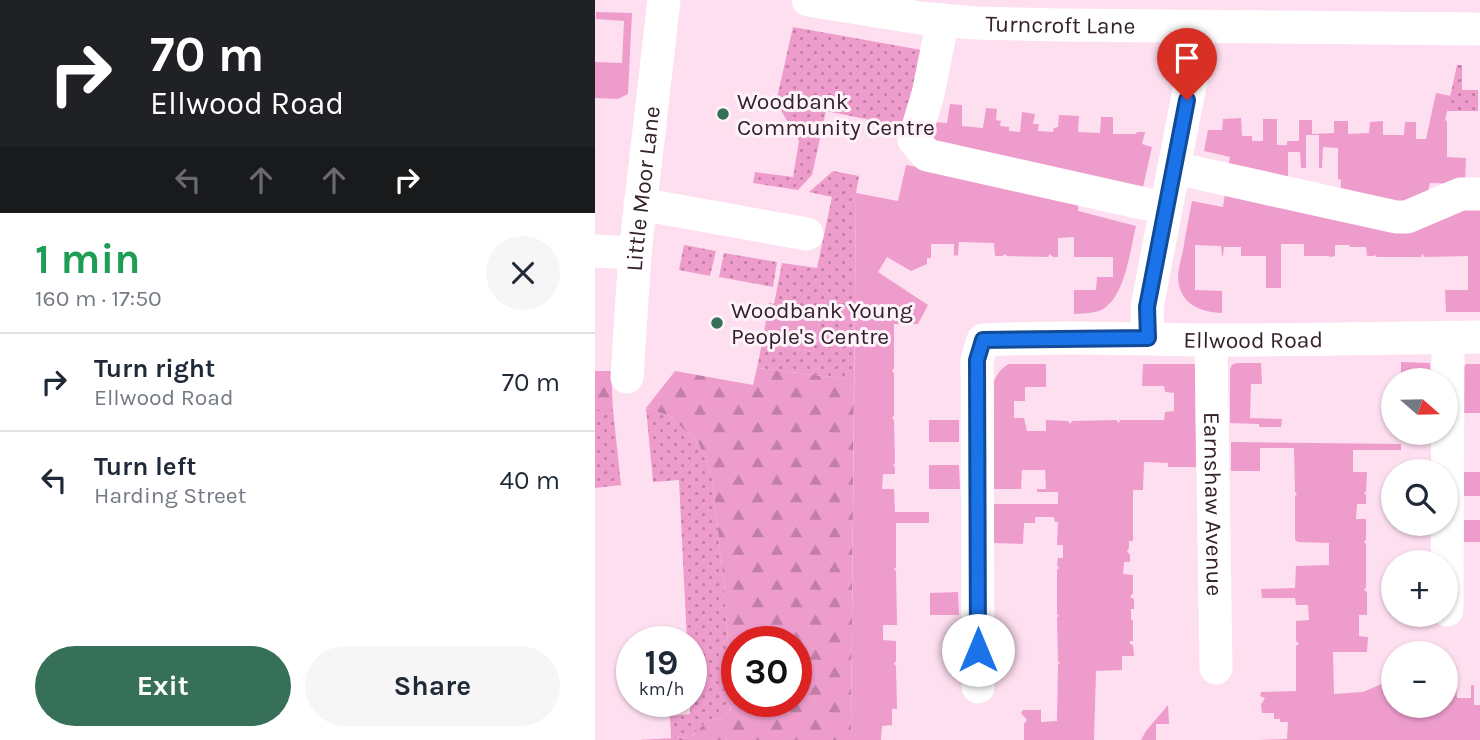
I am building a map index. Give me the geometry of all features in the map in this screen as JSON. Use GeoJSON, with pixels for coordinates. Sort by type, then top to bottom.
{"type":"FeatureCollection","features":[{"type":"Feature","properties":{"kind":"street","name":"Little Moor Lane"},"geometry":{"type":"LineString","coordinates":[[627,377],[635,253],[664,0]]}},
{"type":"Feature","properties":{"kind":"street","name":"Turncroft Lane"},"geometry":{"type":"LineString","coordinates":[[808,0],[943,20],[1025,12],[1199,26],[1480,29]]}},
{"type":"Feature","properties":{"kind":"street"},"geometry":{"type":"LineString","coordinates":[[943,20],[914,140],[927,155],[1146,204]]}},
{"type":"Feature","properties":{"kind":"street"},"geometry":{"type":"LineString","coordinates":[[1148,338],[1147,307],[1198,46],[1199,26]]}},
{"type":"Feature","properties":{"kind":"street"},"geometry":{"type":"LineString","coordinates":[[1193,172],[1396,217],[1407,217],[1461,194],[1480,194]]}},
{"type":"Feature","properties":{"kind":"street"},"geometry":{"type":"LineString","coordinates":[[641,204],[807,234]]}},
{"type":"Feature","properties":{"kind":"street"},"geometry":{"type":"LineString","coordinates":[[595,251],[635,253]]}},
{"type":"Feature","properties":{"kind":"street"},"geometry":{"type":"LineString","coordinates":[[1451,550],[1464,337]]}},
{"type":"Feature","properties":{"kind":"street","name":"Ellwood Road"},"geometry":{"type":"LineString","coordinates":[[978,687],[977,360],[983,340],[1464,337]]}},
{"type":"Feature","properties":{"kind":"street","name":"Earnshaw Avenue"},"geometry":{"type":"LineString","coordinates":[[1211,340],[1216,668]]}},
{"type":"Feature","properties":{"kind":"green space"},"geometry":{"type":"Polygon","coordinates":[[[596,12],[632,13],[628,94],[618,99],[595,98],[595,62],[622,63],[624,21],[596,19],[596,12]]]}},
{"type":"Feature","properties":{"kind":"green space"},"geometry":{"type":"Polygon","coordinates":[[[793,27],[927,51],[911,114],[902,122],[890,124],[826,111],[812,175],[798,190],[753,183],[755,172],[793,177],[799,141],[776,102],[793,27]]]}},
{"type":"Feature","properties":{"kind":"green space"},"geometry":{"type":"Polygon","coordinates":[[[1457,65],[1462,65],[1462,90],[1478,90],[1478,111],[1447,111],[1457,65]]]}},
{"type":"Feature","properties":{"kind":"green space"},"geometry":{"type":"Polygon","coordinates":[[[1436,93],[1451,96],[1445,120],[1447,157],[1466,158],[1465,184],[1430,183],[1425,204],[1340,199],[1338,148],[1323,147],[1322,168],[1319,168],[1319,135],[1306,135],[1306,168],[1301,168],[1300,152],[1288,152],[1288,187],[1227,173],[1230,157],[1204,151],[1208,130],[1222,130],[1223,119],[1241,118],[1242,136],[1252,136],[1252,141],[1263,141],[1263,119],[1277,119],[1277,145],[1287,145],[1287,141],[1299,141],[1299,120],[1312,120],[1312,134],[1334,133],[1334,121],[1348,121],[1348,134],[1369,133],[1370,122],[1383,121],[1383,135],[1404,135],[1405,122],[1416,122],[1416,139],[1426,139],[1436,93]]]}},
{"type":"Feature","properties":{"kind":"green space"},"geometry":{"type":"Polygon","coordinates":[[[950,104],[962,105],[962,126],[983,128],[986,108],[997,109],[996,120],[1001,121],[1000,126],[1009,127],[1009,131],[1020,132],[1022,112],[1035,114],[1033,124],[1039,124],[1038,131],[1053,132],[1054,128],[1058,127],[1059,115],[1079,116],[1078,132],[1100,133],[1101,117],[1113,117],[1113,134],[1145,132],[1142,144],[1152,147],[1141,196],[931,147],[934,122],[947,123],[950,104]]]}},
{"type":"Feature","properties":{"kind":"green space"},"geometry":{"type":"Polygon","coordinates":[[[906,165],[1079,195],[1078,211],[1136,226],[1123,281],[1113,300],[1095,312],[1074,314],[1074,290],[1096,290],[1097,277],[1113,277],[1113,257],[1074,257],[1074,237],[1058,238],[1058,257],[1050,254],[1048,257],[1004,254],[995,256],[994,243],[959,242],[958,256],[954,256],[954,244],[931,244],[931,258],[927,258],[927,264],[911,271],[887,257],[878,272],[928,305],[918,324],[894,324],[892,418],[895,474],[883,474],[882,489],[894,489],[895,512],[929,512],[929,523],[896,523],[894,569],[897,625],[883,625],[883,640],[896,641],[894,664],[897,709],[892,709],[892,725],[882,726],[881,740],[851,740],[856,193],[898,201],[906,165]]]}},
{"type":"Feature","properties":{"kind":"green space"},"geometry":{"type":"Polygon","coordinates":[[[833,171],[859,176],[856,193],[854,380],[757,368],[762,343],[813,352],[821,313],[774,304],[782,263],[817,268],[832,197],[809,192],[833,171]]]}},
{"type":"Feature","properties":{"kind":"green space"},"geometry":{"type":"Polygon","coordinates":[[[1226,187],[1304,205],[1480,201],[1480,312],[1446,312],[1445,290],[1468,290],[1468,256],[1425,257],[1422,254],[1421,257],[1377,257],[1367,256],[1366,247],[1335,245],[1335,256],[1304,256],[1304,244],[1281,244],[1281,288],[1266,288],[1266,256],[1241,256],[1241,247],[1224,247],[1222,256],[1221,246],[1195,245],[1195,290],[1222,291],[1222,313],[1199,308],[1183,295],[1178,279],[1192,201],[1223,207],[1226,187]]]}},
{"type":"Feature","properties":{"kind":"green space"},"geometry":{"type":"Polygon","coordinates":[[[684,245],[716,251],[710,276],[679,270],[684,245]]]}},
{"type":"Feature","properties":{"kind":"green space"},"geometry":{"type":"Polygon","coordinates":[[[724,253],[777,262],[773,287],[719,277],[724,253]]]}},
{"type":"Feature","properties":{"kind":"green space"},"geometry":{"type":"Polygon","coordinates":[[[769,303],[821,313],[813,352],[762,343],[769,303]]]}},
{"type":"Feature","properties":{"kind":"green space"},"geometry":{"type":"Polygon","coordinates":[[[1401,362],[1430,363],[1430,368],[1401,368],[1401,362]]]}},
{"type":"Feature","properties":{"kind":"green space"},"geometry":{"type":"Polygon","coordinates":[[[1236,363],[1261,363],[1262,384],[1251,384],[1250,418],[1282,419],[1281,427],[1230,423],[1230,369],[1236,363]]]}},
{"type":"Feature","properties":{"kind":"green space"},"geometry":{"type":"Polygon","coordinates":[[[1009,364],[1046,364],[1046,387],[1025,387],[1025,401],[1014,401],[1014,418],[1024,418],[1027,431],[1046,431],[1046,420],[1068,421],[1070,424],[1072,421],[1116,420],[1119,423],[1120,420],[1164,420],[1165,412],[1174,411],[1174,393],[1165,392],[1164,386],[1142,386],[1143,364],[1195,364],[1196,467],[1168,467],[1168,463],[1144,462],[1143,490],[1133,490],[1133,541],[1129,541],[1127,551],[1130,562],[1124,562],[1123,574],[1133,575],[1133,593],[1130,597],[1134,599],[1134,609],[1131,609],[1133,641],[1130,641],[1130,644],[1133,645],[1134,656],[1122,656],[1122,670],[1096,671],[1094,740],[1024,740],[1024,724],[1027,720],[1021,713],[1023,710],[1041,710],[1041,722],[1057,721],[1060,663],[1057,565],[1058,558],[1063,558],[1063,545],[1057,545],[1058,522],[1055,522],[1054,517],[1035,517],[1035,523],[1024,523],[1023,544],[994,543],[994,504],[1058,504],[1058,492],[1037,492],[1037,489],[1046,489],[1045,470],[1022,470],[1021,489],[994,489],[994,382],[1009,364]]]}},
{"type":"Feature","properties":{"kind":"green space"},"geometry":{"type":"Polygon","coordinates":[[[1466,364],[1480,364],[1480,413],[1464,413],[1463,368],[1466,364]]]}},
{"type":"Feature","properties":{"kind":"green space"},"geometry":{"type":"Polygon","coordinates":[[[757,368],[854,380],[851,740],[639,740],[691,737],[706,722],[723,717],[812,717],[812,626],[727,626],[712,476],[699,444],[670,416],[646,408],[675,371],[753,385],[757,368]]]}},
{"type":"Feature","properties":{"kind":"green space"},"geometry":{"type":"Polygon","coordinates":[[[595,371],[611,371],[613,410],[595,410],[595,371]]]}},
{"type":"Feature","properties":{"kind":"green space"},"geometry":{"type":"Polygon","coordinates":[[[646,408],[670,416],[699,444],[712,476],[727,626],[721,626],[721,717],[723,717],[706,722],[691,737],[671,738],[670,717],[707,717],[707,626],[686,626],[679,480],[653,482],[646,408]]]}},
{"type":"Feature","properties":{"kind":"green space"},"geometry":{"type":"Polygon","coordinates":[[[595,410],[613,410],[621,485],[595,488],[595,410]]]}},
{"type":"Feature","properties":{"kind":"green space"},"geometry":{"type":"Polygon","coordinates":[[[929,420],[959,420],[959,442],[929,442],[929,420]]]}},
{"type":"Feature","properties":{"kind":"green space"},"geometry":{"type":"Polygon","coordinates":[[[1231,442],[1401,445],[1401,450],[1353,450],[1353,472],[1367,472],[1364,493],[1366,504],[1357,504],[1356,519],[1366,519],[1364,590],[1367,592],[1367,615],[1359,615],[1359,636],[1368,637],[1367,652],[1333,652],[1334,694],[1363,692],[1381,684],[1381,718],[1458,718],[1458,698],[1471,698],[1471,685],[1474,685],[1474,705],[1480,705],[1480,740],[1257,740],[1287,739],[1288,722],[1274,719],[1274,713],[1262,713],[1261,705],[1265,698],[1260,696],[1261,692],[1296,691],[1296,646],[1299,644],[1296,641],[1296,621],[1309,620],[1308,605],[1296,605],[1295,598],[1262,598],[1261,589],[1295,588],[1296,566],[1329,565],[1329,543],[1295,540],[1297,494],[1294,448],[1260,448],[1260,471],[1231,471],[1231,442]]]}},
{"type":"Feature","properties":{"kind":"green space"},"geometry":{"type":"Polygon","coordinates":[[[929,465],[959,465],[960,489],[929,489],[929,465]]]}},
{"type":"Feature","properties":{"kind":"green space"},"geometry":{"type":"Polygon","coordinates":[[[1464,472],[1480,472],[1480,496],[1464,496],[1464,472]]]}},
{"type":"Feature","properties":{"kind":"green space"},"geometry":{"type":"Polygon","coordinates":[[[1464,520],[1480,520],[1480,542],[1464,542],[1464,520]]]}},
{"type":"Feature","properties":{"kind":"green space"},"geometry":{"type":"Polygon","coordinates":[[[958,592],[959,615],[930,615],[930,593],[958,592]]]}},
{"type":"Feature","properties":{"kind":"green space"},"geometry":{"type":"Polygon","coordinates":[[[1168,705],[1169,724],[1156,724],[1156,740],[1141,740],[1146,731],[1168,705]]]}},
{"type":"Feature","properties":{"kind":"place","name":"Woodbank Community Centre"},"geometry":{"type":"Point","coordinates":[723,114]}},
{"type":"Feature","properties":{"kind":"place","name":"Woodbank Young People's Centre"},"geometry":{"type":"Point","coordinates":[717,323]}},
{"type":"Feature","properties":{"kind":"route"},"geometry":{"type":"LineString","coordinates":[[978,650],[977,360],[983,340],[1148,338],[1147,307],[1187,100]]}}]}
